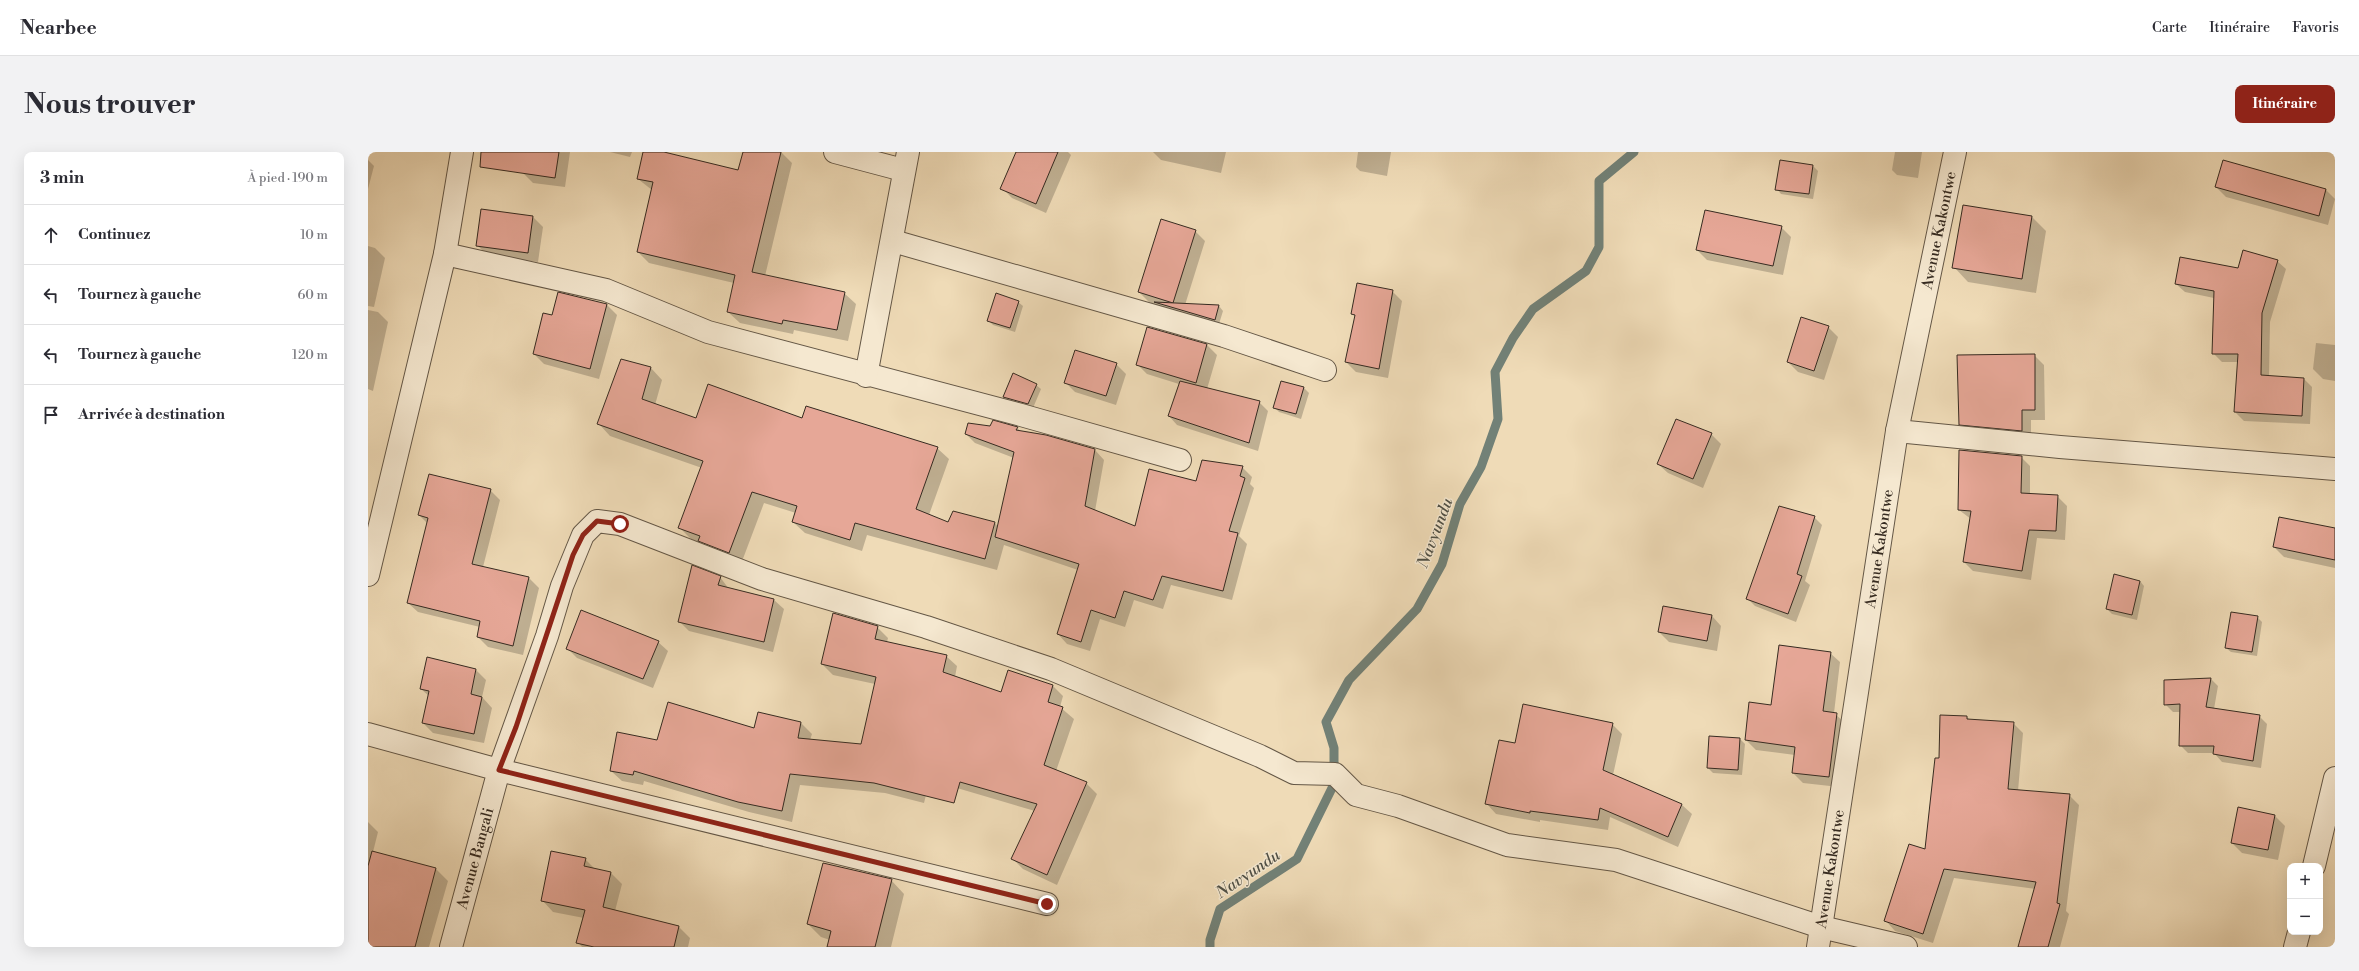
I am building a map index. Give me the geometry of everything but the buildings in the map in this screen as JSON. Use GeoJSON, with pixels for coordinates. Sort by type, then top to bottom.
{"type":"FeatureCollection","features":[{"type":"Feature","properties":{"kind":"street"},"geometry":{"type":"LineString","coordinates":[[368,575],[446,254],[462,152]]}},
{"type":"Feature","properties":{"kind":"street"},"geometry":{"type":"LineString","coordinates":[[835,152],[906,161],[893,241],[866,376]]}},
{"type":"Feature","properties":{"kind":"street","name":"Avenue Kakontwe"},"geometry":{"type":"LineString","coordinates":[[1820,937],[1897,430],[1955,152]]}},
{"type":"Feature","properties":{"kind":"street"},"geometry":{"type":"LineString","coordinates":[[893,241],[1224,336],[1325,370]]}},
{"type":"Feature","properties":{"kind":"street"},"geometry":{"type":"LineString","coordinates":[[446,254],[606,290],[708,332],[866,376],[1014,413],[1180,460]]}},
{"type":"Feature","properties":{"kind":"street"},"geometry":{"type":"LineString","coordinates":[[1897,430],[2068,448],[2335,469]]}},
{"type":"Feature","properties":{"kind":"street","name":"Avenue Bangali"},"geometry":{"type":"LineString","coordinates":[[451,947],[499,770],[516,727],[573,555],[583,535],[597,521],[620,524],[646,533],[762,580],[926,627],[1051,669],[1260,756],[1294,773],[1334,774],[1356,795],[1398,806],[1507,845],[1616,860],[1820,937]]}},
{"type":"Feature","properties":{"kind":"street"},"geometry":{"type":"LineString","coordinates":[[368,734],[499,770],[1047,904]]}},
{"type":"Feature","properties":{"kind":"street"},"geometry":{"type":"LineString","coordinates":[[2315,863],[2335,778]]}},
{"type":"Feature","properties":{"kind":"street"},"geometry":{"type":"LineString","coordinates":[[2295,947],[2298,935]]}},
{"type":"Feature","properties":{"kind":"street"},"geometry":{"type":"LineString","coordinates":[[1820,937],[1906,947]]}},
{"type":"Feature","properties":{"kind":"waterway","name":"Navyundu"},"geometry":{"type":"LineString","coordinates":[[1210,947],[1210,940],[1220,909],[1297,859],[1334,784],[1334,748],[1326,722],[1349,680],[1417,609],[1442,564],[1460,504],[1481,467],[1498,419],[1495,372],[1513,338],[1533,309],[1586,271],[1599,247],[1599,181],[1634,152]]}},
{"type":"Feature","properties":{"kind":"route"},"geometry":{"type":"LineString","coordinates":[[620,524],[597,521],[583,535],[573,555],[516,727],[499,770],[1047,904]]}}]}
